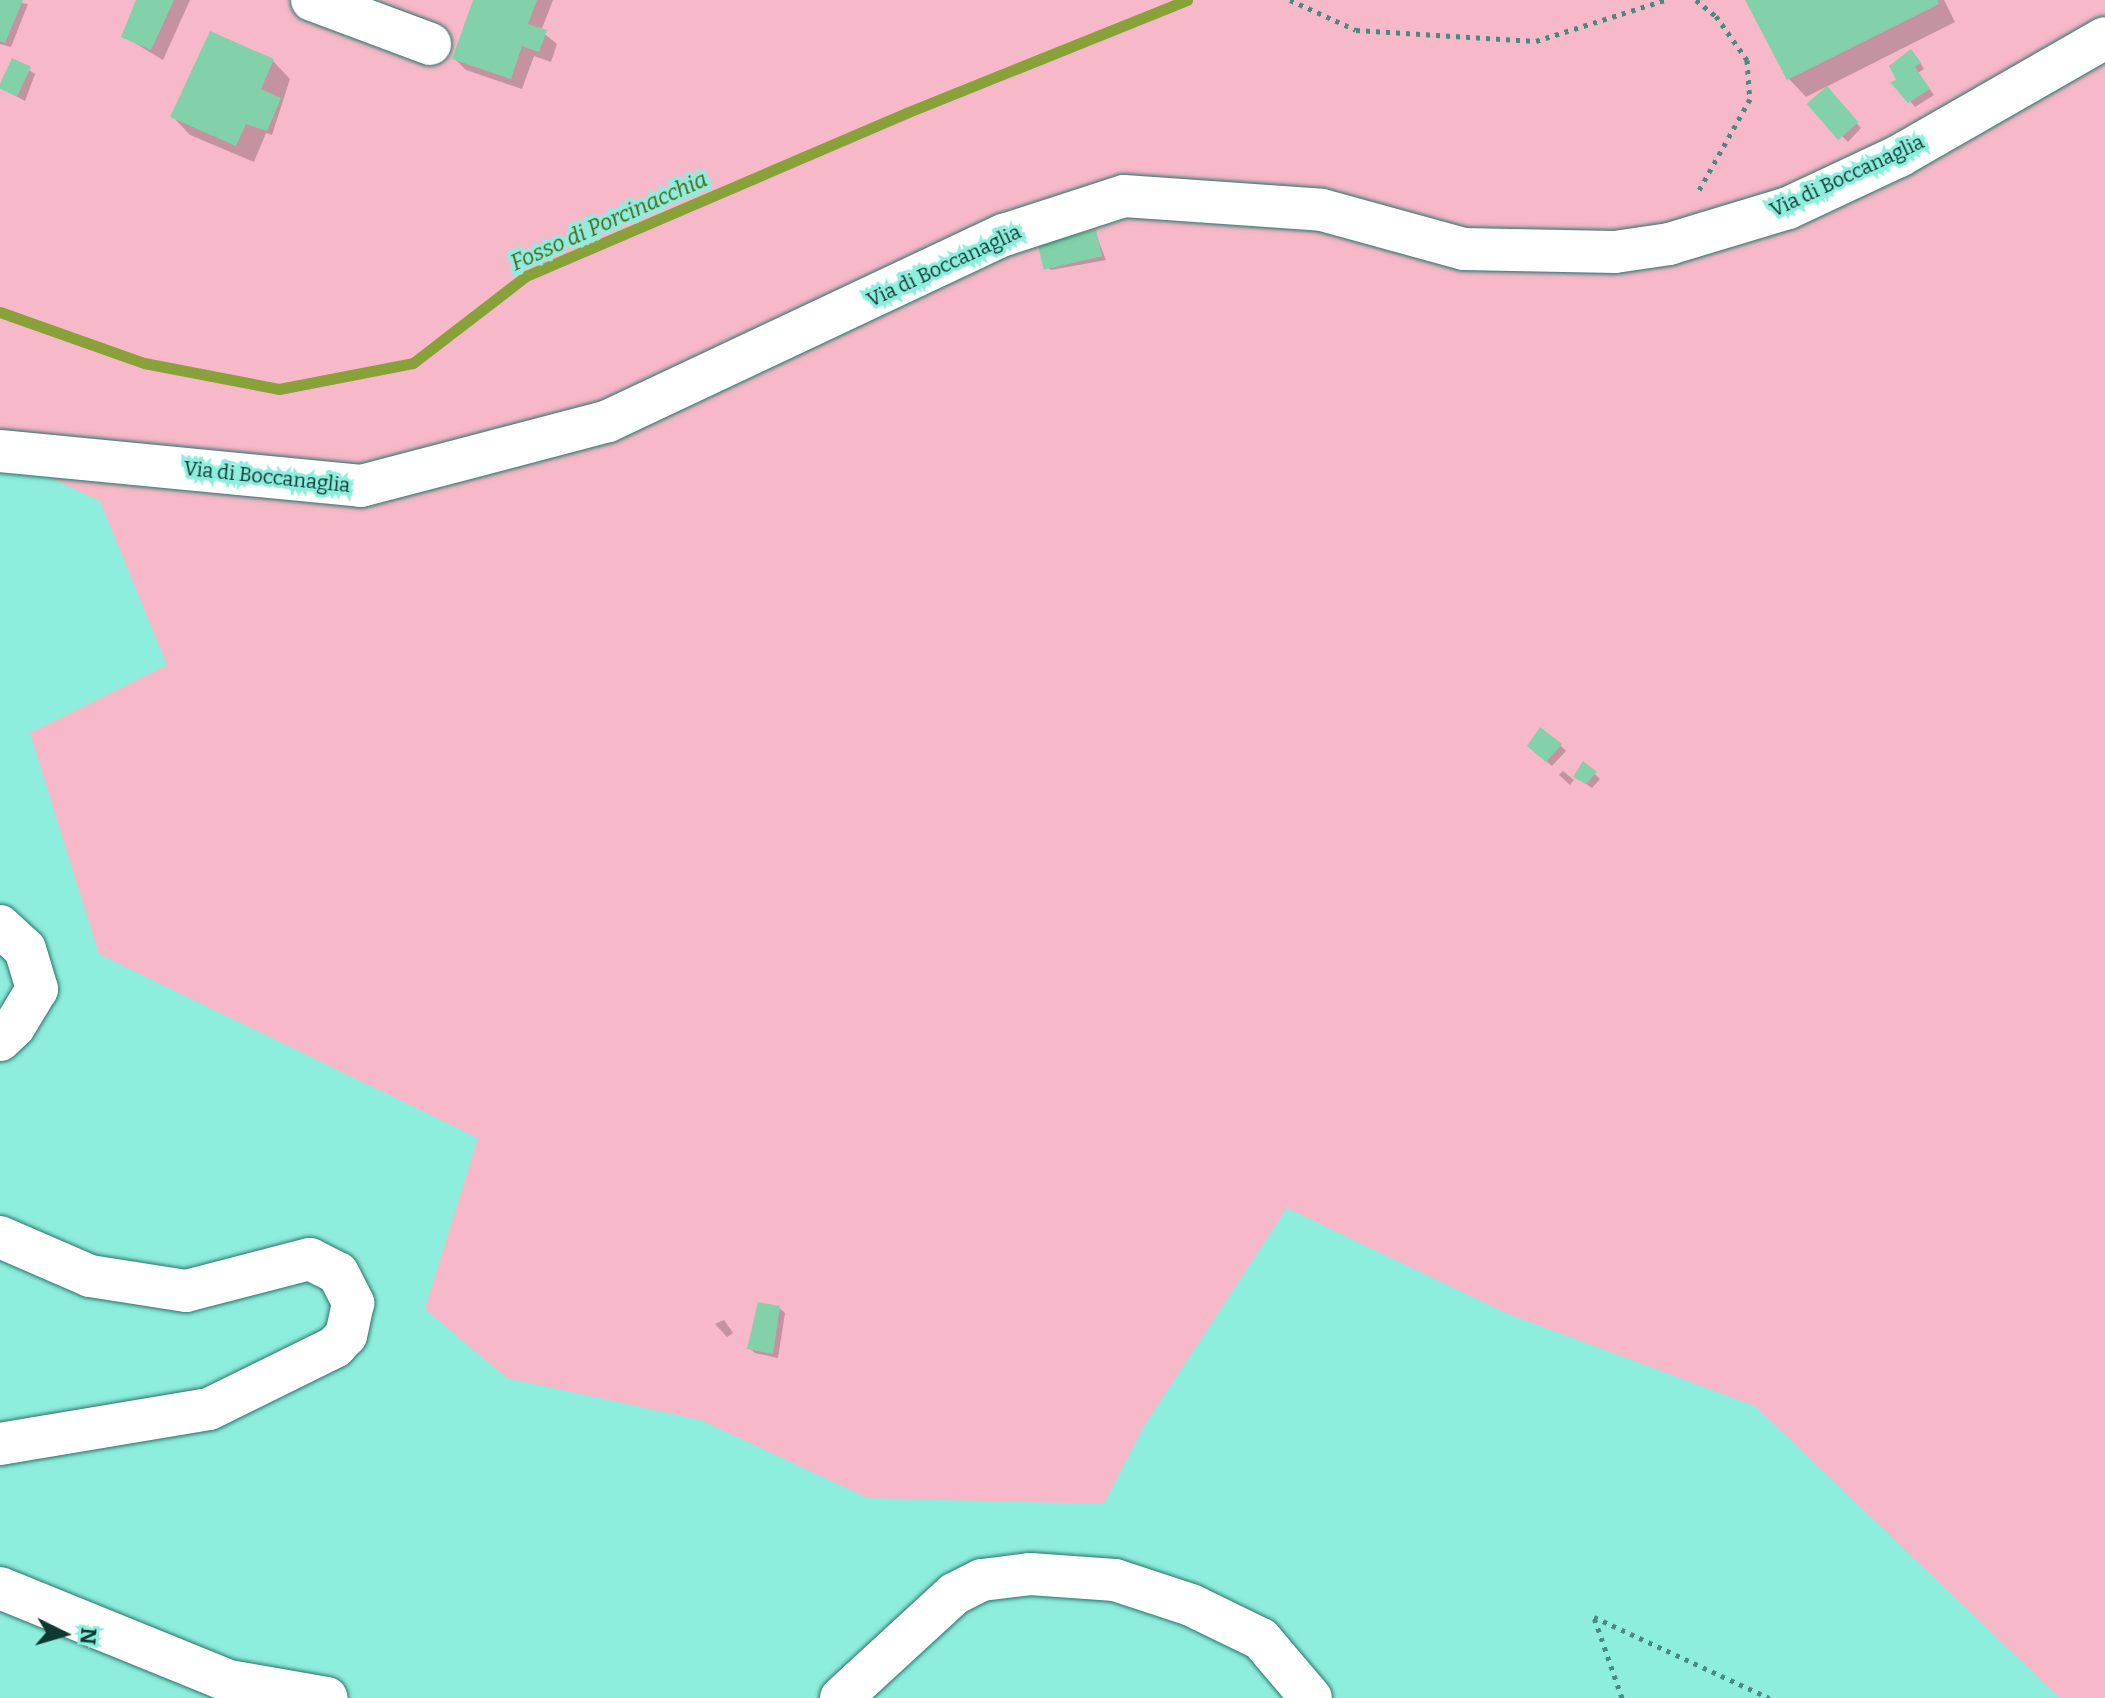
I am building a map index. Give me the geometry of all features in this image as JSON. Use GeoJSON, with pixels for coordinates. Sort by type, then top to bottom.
{"type":"FeatureCollection","features":[{"type":"Feature","properties":{"kind":"street"},"geometry":{"type":"LineString","coordinates":[[312,0],[430,44]]}},
{"type":"Feature","properties":{"kind":"street","name":"Via di Boccanaglia"},"geometry":{"type":"LineString","coordinates":[[0,451],[361,486],[608,421],[1004,235],[1124,196],[1322,210],[1464,249],[1615,252],[1669,244],[1788,208],[1899,156],[2105,38]]}},
{"type":"Feature","properties":{"kind":"street"},"geometry":{"type":"LineString","coordinates":[[0,926],[25,949],[37,989],[0,1040]]}},
{"type":"Feature","properties":{"kind":"street"},"geometry":{"type":"LineString","coordinates":[[0,1237],[90,1276],[186,1291],[310,1259],[338,1273],[353,1303],[346,1335],[335,1347],[209,1409],[0,1444]]}},
{"type":"Feature","properties":{"kind":"street"},"geometry":{"type":"LineString","coordinates":[[841,1698],[954,1594],[982,1580],[1030,1574],[1115,1580],[1191,1605],[1261,1639],[1311,1698]]}},
{"type":"Feature","properties":{"kind":"street"},"geometry":{"type":"LineString","coordinates":[[0,1588],[229,1681],[327,1698]]}},
{"type":"Feature","properties":{"kind":"path"},"geometry":{"type":"LineString","coordinates":[[1290,0],[1356,30],[1536,41],[1665,0]]}},
{"type":"Feature","properties":{"kind":"path"},"geometry":{"type":"LineString","coordinates":[[1669,244],[1750,99],[1747,60],[1716,16],[1696,0]]}},
{"type":"Feature","properties":{"kind":"path"},"geometry":{"type":"LineString","coordinates":[[1622,1698],[1594,1617],[1769,1698]]}},
{"type":"Feature","properties":{"kind":"shaded area"},"geometry":{"type":"Polygon","coordinates":[[[0,0],[2105,0],[2105,1698],[2060,1698],[1755,1406],[1506,1313],[1287,1208],[1144,1426],[1104,1504],[868,1498],[701,1420],[507,1378],[425,1309],[478,1138],[99,954],[30,733],[167,665],[100,501],[0,454],[0,0]]]}},
{"type":"Feature","properties":{"kind":"building"},"geometry":{"type":"Polygon","coordinates":[[[0,0],[23,0],[5,43],[0,41],[0,0]]]}},
{"type":"Feature","properties":{"kind":"building"},"geometry":{"type":"Polygon","coordinates":[[[136,0],[174,0],[151,50],[121,37],[136,0]]]}},
{"type":"Feature","properties":{"kind":"building"},"geometry":{"type":"Polygon","coordinates":[[[473,0],[537,0],[528,24],[547,30],[539,52],[522,46],[511,79],[452,59],[473,0]]]}},
{"type":"Feature","properties":{"kind":"building"},"geometry":{"type":"Polygon","coordinates":[[[1745,0],[1937,0],[1939,4],[1787,80],[1745,0]]]}},
{"type":"Feature","properties":{"kind":"building"},"geometry":{"type":"Polygon","coordinates":[[[210,31],[274,59],[261,89],[281,98],[267,131],[246,124],[236,146],[170,117],[210,31]]]}},
{"type":"Feature","properties":{"kind":"building"},"geometry":{"type":"Polygon","coordinates":[[[1911,49],[1921,63],[1915,67],[1930,89],[1908,103],[1890,82],[1896,80],[1889,66],[1911,49]]]}},
{"type":"Feature","properties":{"kind":"building"},"geometry":{"type":"Polygon","coordinates":[[[12,58],[31,67],[17,97],[0,89],[12,58]]]}},
{"type":"Feature","properties":{"kind":"building"},"geometry":{"type":"Polygon","coordinates":[[[1827,86],[1858,122],[1838,140],[1807,104],[1827,86]]]}},
{"type":"Feature","properties":{"kind":"building"},"geometry":{"type":"Polygon","coordinates":[[[1096,230],[1102,256],[1044,270],[1038,243],[1096,230]]]}},
{"type":"Feature","properties":{"kind":"building"},"geometry":{"type":"Polygon","coordinates":[[[1540,727],[1562,744],[1546,762],[1527,746],[1540,727]]]}},
{"type":"Feature","properties":{"kind":"building"},"geometry":{"type":"Polygon","coordinates":[[[1583,761],[1597,772],[1586,784],[1573,777],[1583,761]]]}},
{"type":"Feature","properties":{"kind":"building"},"geometry":{"type":"Polygon","coordinates":[[[758,1302],[780,1306],[773,1354],[747,1349],[758,1302]]]}},
{"type":"Feature","properties":{"kind":"waterway","name":"Fosso di Porcinacchia"},"geometry":{"type":"LineString","coordinates":[[0,312],[144,363],[279,389],[413,363],[526,276],[906,113],[1187,0]]}}]}
